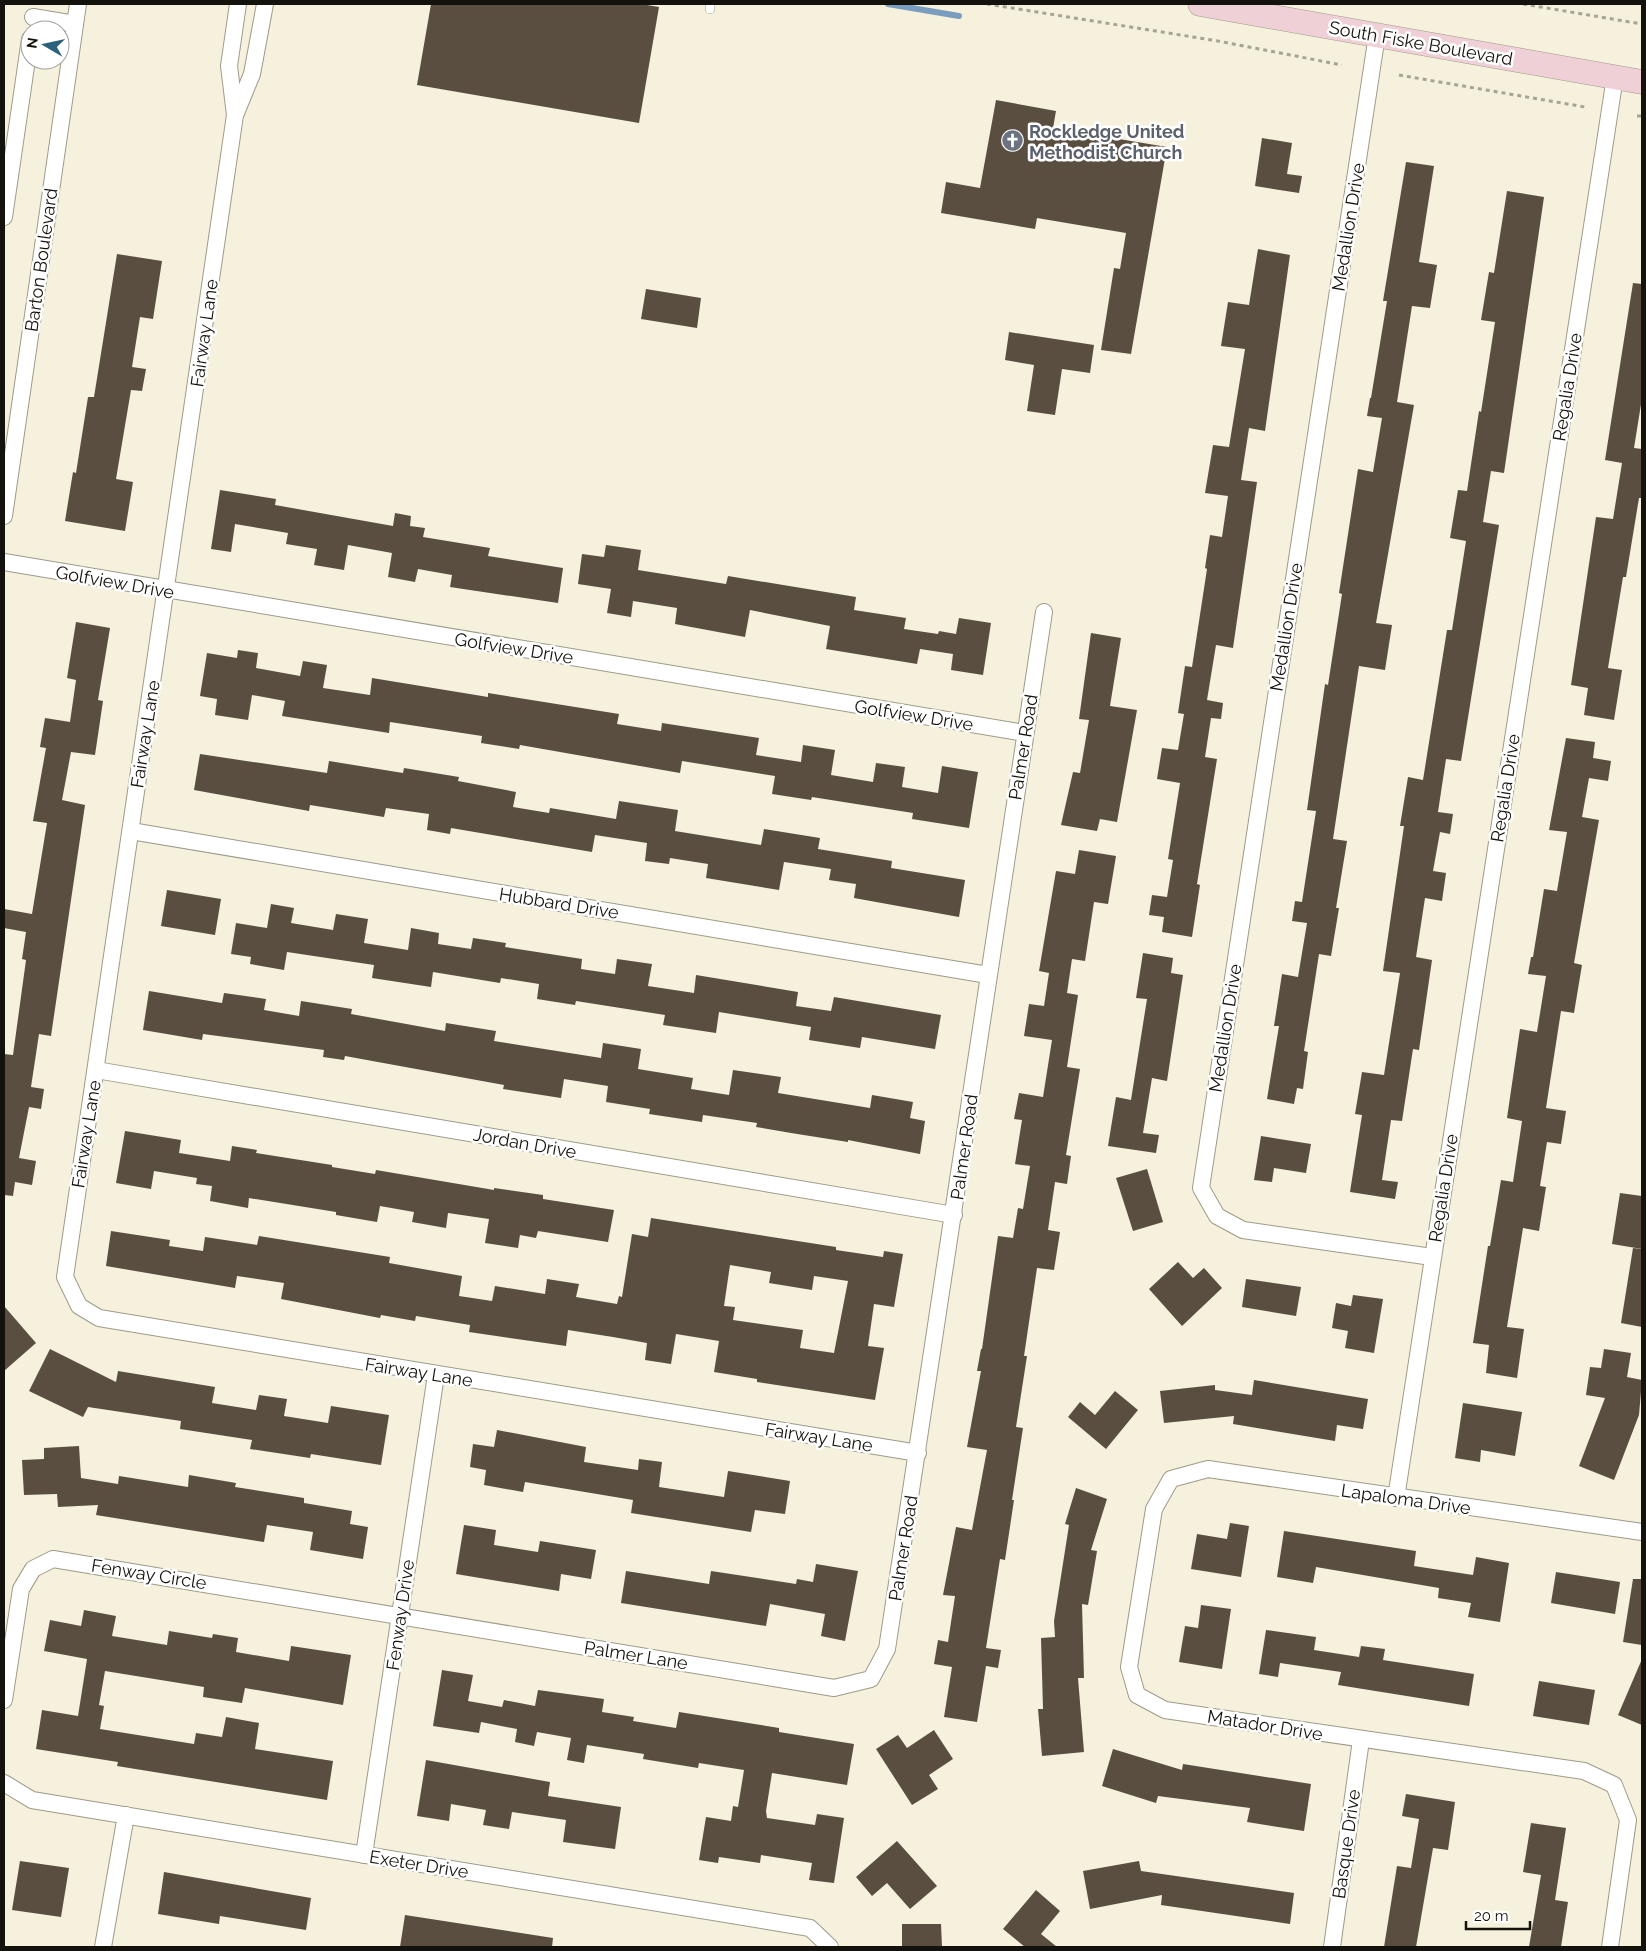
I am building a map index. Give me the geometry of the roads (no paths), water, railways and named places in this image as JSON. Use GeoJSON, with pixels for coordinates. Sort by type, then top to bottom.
{"type":"FeatureCollection","features":[{"type":"Feature","properties":{"kind":"main road","name":"South Fiske Boulevard"},"geometry":{"type":"LineString","coordinates":[[1200,4],[1642,82]]}},
{"type":"Feature","properties":{"kind":"street","name":"Barton Boulevard"},"geometry":{"type":"LineString","coordinates":[[4,516],[78,4]]}},
{"type":"Feature","properties":{"kind":"street","name":"Fairway Lane"},"geometry":{"type":"LineString","coordinates":[[235,115],[229,66],[238,4]]}},
{"type":"Feature","properties":{"kind":"street","name":"Fairway Lane"},"geometry":{"type":"LineString","coordinates":[[265,4],[252,74],[235,115],[167,591],[65,1277],[79,1306],[99,1318],[918,1453]]}},
{"type":"Feature","properties":{"kind":"street"},"geometry":{"type":"LineString","coordinates":[[33,17],[75,24]]}},
{"type":"Feature","properties":{"kind":"street","name":"Medallion Drive"},"geometry":{"type":"LineString","coordinates":[[1377,35],[1201,1188],[1217,1216],[1243,1230],[1432,1258]]}},
{"type":"Feature","properties":{"kind":"street"},"geometry":{"type":"LineString","coordinates":[[4,217],[25,70]]}},
{"type":"Feature","properties":{"kind":"street","name":"Regalia Drive"},"geometry":{"type":"LineString","coordinates":[[1396,1498],[1615,78]]}},
{"type":"Feature","properties":{"kind":"street","name":"Golfview Drive"},"geometry":{"type":"LineString","coordinates":[[4,562],[167,591],[1025,734]]}},
{"type":"Feature","properties":{"kind":"street","name":"Palmer Road"},"geometry":{"type":"LineString","coordinates":[[871,1679],[887,1649],[1044,612]]}},
{"type":"Feature","properties":{"kind":"street","name":"Hubbard Drive"},"geometry":{"type":"LineString","coordinates":[[131,831],[988,975]]}},
{"type":"Feature","properties":{"kind":"street","name":"Jordan Drive"},"geometry":{"type":"LineString","coordinates":[[96,1070],[954,1215]]}},
{"type":"Feature","properties":{"kind":"street","name":"Fenway Drive"},"geometry":{"type":"LineString","coordinates":[[364,1855],[436,1374]]}},
{"type":"Feature","properties":{"kind":"street","name":"Lapaloma Drive"},"geometry":{"type":"LineString","coordinates":[[1171,1479],[1208,1470],[1642,1532]]}},
{"type":"Feature","properties":{"kind":"street","name":"Matador Drive"},"geometry":{"type":"LineString","coordinates":[[1171,1479],[1154,1509],[1129,1668],[1137,1695],[1165,1710],[1584,1771],[1614,1784],[1628,1820],[1610,1947]]}},
{"type":"Feature","properties":{"kind":"street","name":"Fenway Circle"},"geometry":{"type":"LineString","coordinates":[[4,1700],[21,1589],[33,1569],[53,1558],[400,1616]]}},
{"type":"Feature","properties":{"kind":"street","name":"Palmer Lane"},"geometry":{"type":"LineString","coordinates":[[400,1616],[834,1688],[871,1679]]}},
{"type":"Feature","properties":{"kind":"street","name":"Basque Drive"},"geometry":{"type":"LineString","coordinates":[[1332,1947],[1361,1740]]}},
{"type":"Feature","properties":{"kind":"street","name":"Exeter Drive"},"geometry":{"type":"LineString","coordinates":[[4,1784],[32,1800],[810,1928],[830,1947]]}},
{"type":"Feature","properties":{"kind":"street"},"geometry":{"type":"LineString","coordinates":[[103,1947],[126,1815]]}},
{"type":"Feature","properties":{"kind":"waterway"},"geometry":{"type":"LineString","coordinates":[[888,4],[959,16]]}},
{"type":"Feature","properties":{"kind":"place","name":"Rockledge United Methodist Church"},"geometry":{"type":"Point","coordinates":[1013,141]}}]}
